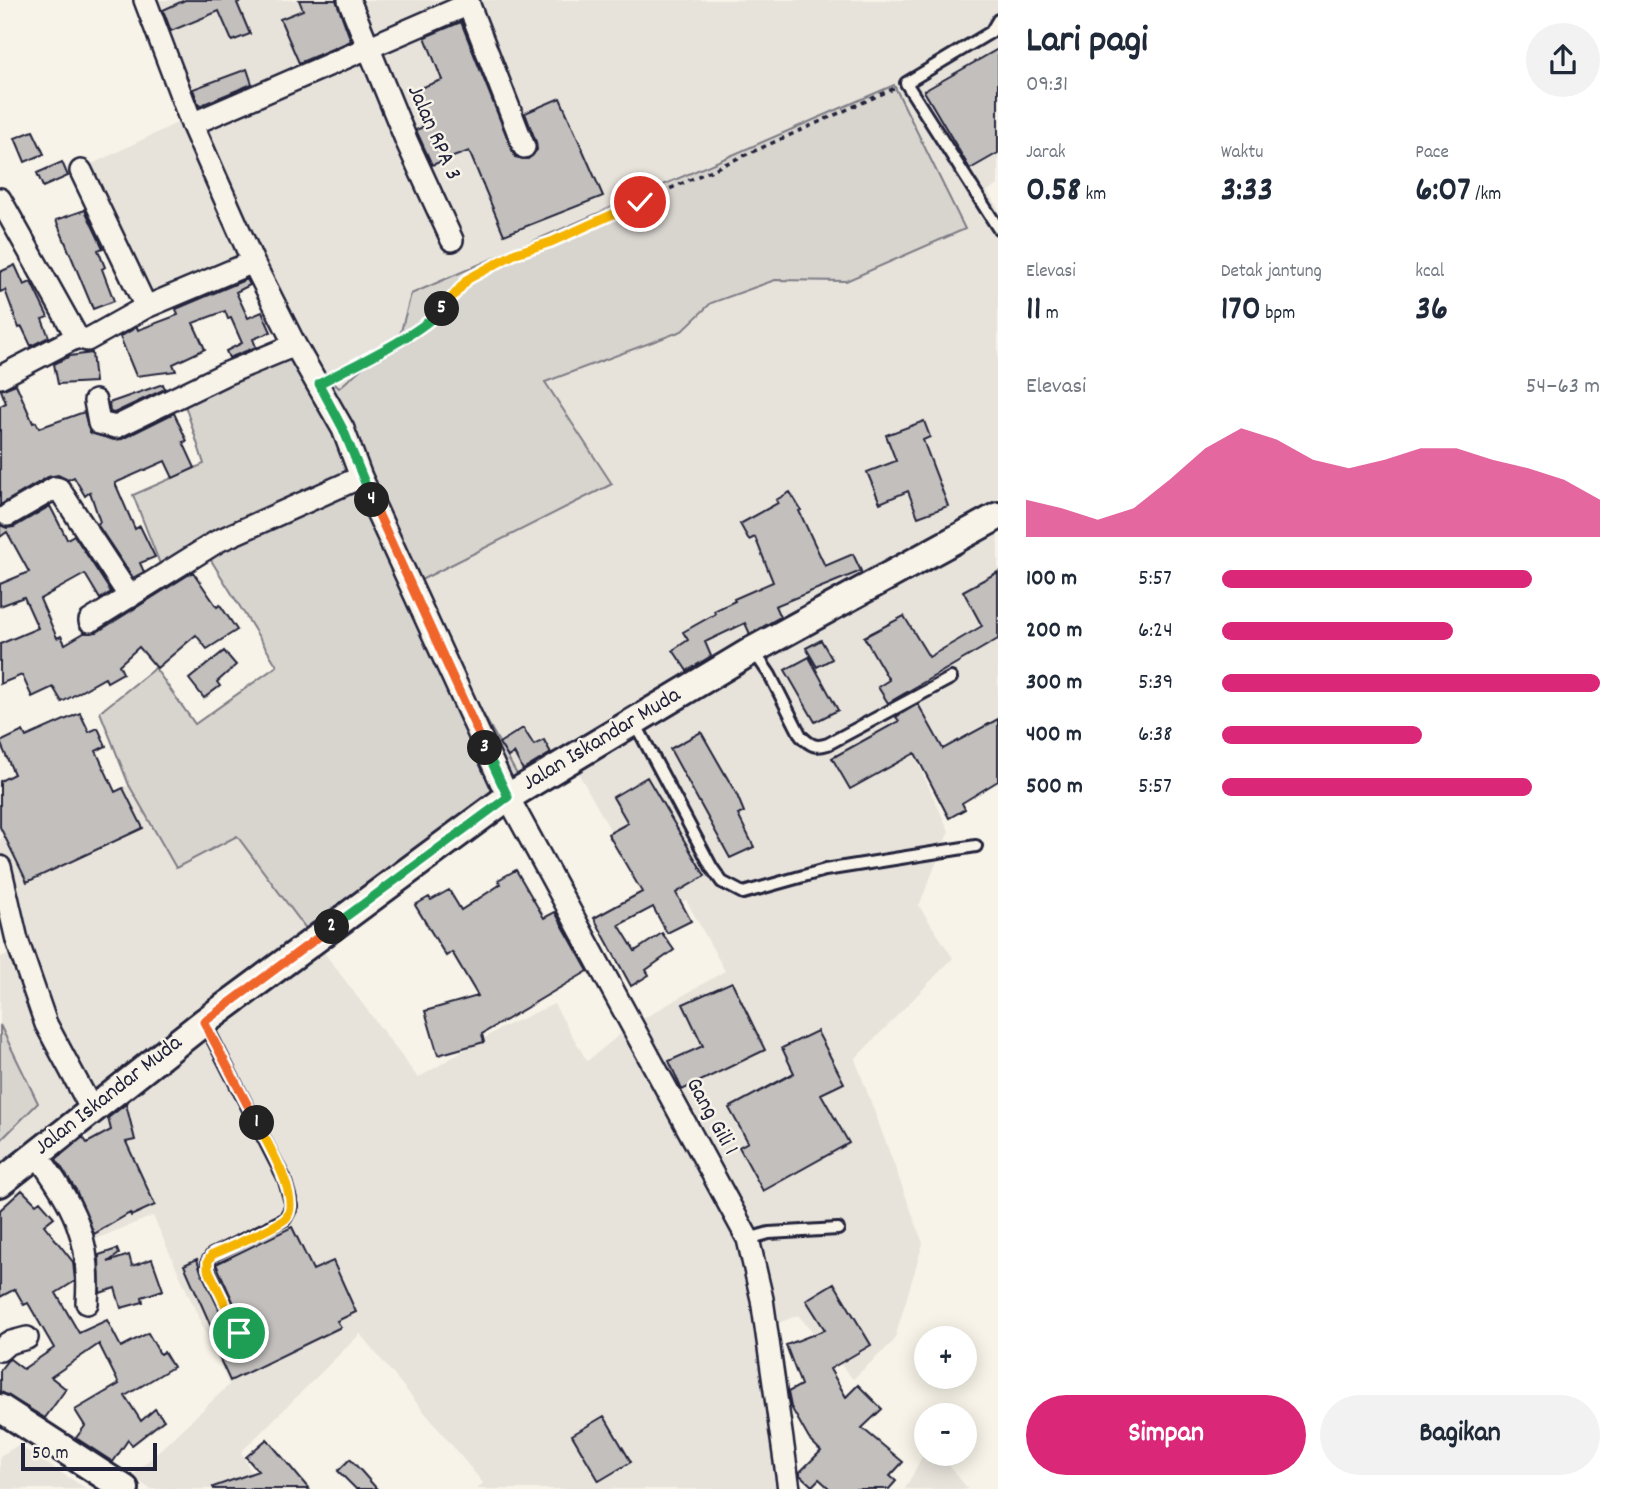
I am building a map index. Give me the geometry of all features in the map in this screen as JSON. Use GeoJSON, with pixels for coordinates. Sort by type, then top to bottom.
{"type":"FeatureCollection","features":[{"type":"Feature","properties":{"kind":"street","name":"Jalan RPA 3"},"geometry":{"type":"LineString","coordinates":[[349,0],[452,240]]}},
{"type":"Feature","properties":{"kind":"street","name":"Gang Gili 1"},"geometry":{"type":"LineString","coordinates":[[150,1],[192,124],[253,262],[295,345],[343,429],[361,477],[508,797],[748,1239],[762,1299],[789,1489]]}},
{"type":"Feature","properties":{"kind":"street"},"geometry":{"type":"LineString","coordinates":[[192,124],[468,2],[524,147]]}},
{"type":"Feature","properties":{"kind":"street"},"geometry":{"type":"LineString","coordinates":[[81,171],[146,307]]}},
{"type":"Feature","properties":{"kind":"street"},"geometry":{"type":"LineString","coordinates":[[0,199],[77,337]]}},
{"type":"Feature","properties":{"kind":"street"},"geometry":{"type":"LineString","coordinates":[[0,377],[77,337],[91,339],[146,307],[253,262]]}},
{"type":"Feature","properties":{"kind":"street"},"geometry":{"type":"LineString","coordinates":[[95,401],[99,423],[116,427],[225,374],[295,345]]}},
{"type":"Feature","properties":{"kind":"street"},"geometry":{"type":"LineString","coordinates":[[90,621],[218,541],[361,477]]}},
{"type":"Feature","properties":{"kind":"street"},"geometry":{"type":"LineString","coordinates":[[8,514],[55,488],[59,489],[130,597]]}},
{"type":"Feature","properties":{"kind":"street","name":"Jalan Iskandar Muda"},"geometry":{"type":"LineString","coordinates":[[0,1183],[204,1022],[508,797],[753,650],[998,516]]}},
{"type":"Feature","properties":{"kind":"street"},"geometry":{"type":"LineString","coordinates":[[0,867],[9,944],[46,1024],[92,1110]]}},
{"type":"Feature","properties":{"kind":"street"},"geometry":{"type":"LineString","coordinates":[[36,1153],[61,1189],[80,1226],[89,1276],[86,1303]]}},
{"type":"Feature","properties":{"kind":"street"},"geometry":{"type":"LineString","coordinates":[[0,1350],[8,1343],[27,1338]]}},
{"type":"Feature","properties":{"kind":"street"},"geometry":{"type":"LineString","coordinates":[[0,1408],[125,1489]]}},
{"type":"Feature","properties":{"kind":"lane"},"geometry":{"type":"LineString","coordinates":[[998,20],[990,32],[906,83],[998,228]]}},
{"type":"Feature","properties":{"kind":"lane"},"geometry":{"type":"LineString","coordinates":[[753,650],[770,675],[801,736],[809,744],[818,747],[951,678]]}},
{"type":"Feature","properties":{"kind":"lane"},"geometry":{"type":"LineString","coordinates":[[634,721],[712,868],[722,882],[743,893],[825,870],[976,846]]}},
{"type":"Feature","properties":{"kind":"lane"},"geometry":{"type":"LineString","coordinates":[[204,1022],[284,1178],[292,1206],[285,1219],[212,1255],[208,1261],[208,1269],[239,1333]]}},
{"type":"Feature","properties":{"kind":"lane"},"geometry":{"type":"LineString","coordinates":[[748,1239],[769,1233],[838,1229]]}},
{"type":"Feature","properties":{"kind":"path"},"geometry":{"type":"LineString","coordinates":[[319,384],[434,318],[468,279],[516,253],[551,242],[906,83]]}},
{"type":"Feature","properties":{"kind":"shaded area"},"geometry":{"type":"Polygon","coordinates":[[[132,0],[998,0],[998,185],[987,191],[998,208],[998,717],[917,761],[949,831],[919,906],[953,958],[855,1059],[923,1243],[894,1341],[853,1379],[798,1315],[774,1325],[794,1476],[807,1489],[477,1489],[483,1483],[360,1334],[241,1452],[260,1489],[150,1489],[132,1476],[229,1385],[153,1216],[88,1242],[70,1214],[114,1186],[82,1125],[0,1201],[0,1141],[37,1103],[0,1025],[0,957],[32,947],[0,850],[0,839],[129,785],[176,868],[237,836],[418,1078],[501,1028],[554,1004],[587,1061],[629,1027],[725,971],[686,900],[656,912],[566,751],[519,778],[410,585],[545,382],[682,331],[711,303],[775,280],[846,281],[964,228],[411,294],[400,335],[339,388],[290,340],[252,256],[148,300],[88,166],[181,121],[132,0]]]}},
{"type":"Feature","properties":{"kind":"shaded area"},"geometry":{"type":"Polygon","coordinates":[[[894,85],[965,229],[846,281],[775,280],[711,303],[682,331],[545,382],[612,484],[411,585],[519,778],[316,942],[237,836],[176,868],[129,785],[100,712],[155,668],[195,724],[277,666],[204,549],[162,569],[133,495],[204,464],[184,402],[302,353],[339,388],[400,335],[411,294],[894,85]]]}},
{"type":"Feature","properties":{"kind":"shaded area"},"geometry":{"type":"Polygon","coordinates":[[[0,1025],[38,1103],[0,1141],[0,1025]]]}},
{"type":"Feature","properties":{"kind":"shaded area"},"geometry":{"type":"Polygon","coordinates":[[[18,1445],[87,1489],[0,1489],[0,1456],[18,1445]]]}},
{"type":"Feature","properties":{"kind":"shaded area"},"geometry":{"type":"Polygon","coordinates":[[[917,1466],[950,1466],[968,1489],[905,1489],[917,1466]]]}},
{"type":"Feature","properties":{"kind":"building"},"geometry":{"type":"Polygon","coordinates":[[[185,0],[244,0],[237,3],[250,34],[232,41],[219,11],[171,31],[163,10],[185,0]]]}},
{"type":"Feature","properties":{"kind":"building"},"geometry":{"type":"Polygon","coordinates":[[[299,0],[336,0],[351,41],[299,63],[280,19],[303,10],[299,0]]]}},
{"type":"Feature","properties":{"kind":"building"},"geometry":{"type":"Polygon","coordinates":[[[461,22],[515,157],[528,159],[537,150],[525,113],[560,98],[603,196],[504,235],[469,151],[432,165],[416,130],[423,127],[409,92],[442,80],[425,37],[461,22]]]}},
{"type":"Feature","properties":{"kind":"building"},"geometry":{"type":"Polygon","coordinates":[[[998,49],[998,153],[970,169],[924,91],[998,49]]]}},
{"type":"Feature","properties":{"kind":"building"},"geometry":{"type":"Polygon","coordinates":[[[247,69],[252,84],[199,106],[193,89],[247,69]]]}},
{"type":"Feature","properties":{"kind":"building"},"geometry":{"type":"Polygon","coordinates":[[[33,131],[44,154],[25,162],[15,138],[33,131]]]}},
{"type":"Feature","properties":{"kind":"building"},"geometry":{"type":"Polygon","coordinates":[[[62,162],[68,176],[43,187],[37,173],[62,162]]]}},
{"type":"Feature","properties":{"kind":"building"},"geometry":{"type":"Polygon","coordinates":[[[85,210],[103,248],[98,250],[114,301],[93,309],[56,220],[85,210]]]}},
{"type":"Feature","properties":{"kind":"building"},"geometry":{"type":"Polygon","coordinates":[[[15,265],[24,285],[31,282],[48,317],[42,319],[49,337],[31,346],[22,327],[19,328],[5,290],[0,292],[0,272],[15,265]]]}},
{"type":"Feature","properties":{"kind":"building"},"geometry":{"type":"Polygon","coordinates":[[[247,279],[250,285],[236,292],[248,318],[262,312],[271,332],[253,339],[256,347],[229,358],[226,351],[242,343],[225,311],[193,323],[205,349],[173,364],[176,371],[136,376],[120,337],[137,327],[138,330],[178,315],[176,309],[247,279]]]}},
{"type":"Feature","properties":{"kind":"building"},"geometry":{"type":"Polygon","coordinates":[[[92,353],[95,382],[58,384],[54,364],[70,356],[92,353]]]}},
{"type":"Feature","properties":{"kind":"building"},"geometry":{"type":"Polygon","coordinates":[[[16,384],[33,423],[36,422],[39,428],[84,412],[90,433],[114,440],[122,439],[174,413],[187,441],[183,442],[195,468],[173,478],[165,461],[115,483],[135,529],[140,526],[155,557],[140,563],[144,572],[133,578],[97,524],[100,522],[90,492],[85,496],[74,477],[68,480],[58,475],[48,477],[0,505],[0,406],[6,403],[1,390],[16,384]]]}},
{"type":"Feature","properties":{"kind":"building"},"geometry":{"type":"Polygon","coordinates":[[[163,384],[165,389],[114,413],[110,412],[109,403],[163,384]]]}},
{"type":"Feature","properties":{"kind":"building"},"geometry":{"type":"Polygon","coordinates":[[[924,421],[930,437],[923,440],[948,506],[918,517],[908,491],[880,503],[867,472],[896,461],[886,435],[924,421]]]}},
{"type":"Feature","properties":{"kind":"building"},"geometry":{"type":"Polygon","coordinates":[[[790,492],[801,510],[799,511],[825,566],[853,554],[861,571],[775,606],[780,617],[750,634],[745,623],[705,642],[711,656],[687,671],[673,650],[688,640],[683,632],[715,614],[714,611],[735,601],[734,599],[773,582],[755,537],[749,540],[740,524],[778,503],[776,500],[790,492]]]}},
{"type":"Feature","properties":{"kind":"building"},"geometry":{"type":"Polygon","coordinates":[[[50,506],[67,539],[74,535],[111,592],[100,599],[85,574],[40,599],[57,638],[61,636],[65,644],[84,633],[97,632],[193,572],[237,630],[207,649],[196,635],[157,668],[139,647],[119,665],[123,673],[107,682],[105,678],[62,702],[53,687],[32,697],[22,675],[0,684],[0,644],[38,628],[24,597],[0,606],[0,584],[29,572],[7,532],[0,537],[0,525],[14,527],[50,506]]]}},
{"type":"Feature","properties":{"kind":"building"},"geometry":{"type":"Polygon","coordinates":[[[998,572],[998,639],[888,703],[878,687],[889,680],[864,637],[904,616],[929,657],[982,626],[963,591],[998,572]]]}},
{"type":"Feature","properties":{"kind":"building"},"geometry":{"type":"Polygon","coordinates":[[[821,640],[832,659],[817,667],[806,648],[821,640]]]}},
{"type":"Feature","properties":{"kind":"building"},"geometry":{"type":"Polygon","coordinates":[[[224,651],[236,665],[217,682],[220,686],[204,698],[189,679],[224,651]]]}},
{"type":"Feature","properties":{"kind":"building"},"geometry":{"type":"Polygon","coordinates":[[[809,657],[838,710],[815,722],[785,670],[809,657]]]}},
{"type":"Feature","properties":{"kind":"building"},"geometry":{"type":"Polygon","coordinates":[[[918,704],[943,749],[998,719],[998,781],[962,803],[965,809],[949,818],[915,753],[850,789],[832,758],[899,721],[896,717],[918,704]]]}},
{"type":"Feature","properties":{"kind":"building"},"geometry":{"type":"Polygon","coordinates":[[[80,713],[89,732],[98,728],[106,746],[96,751],[115,792],[123,788],[143,828],[27,882],[0,827],[0,781],[14,774],[0,742],[23,731],[26,737],[80,713]]]}},
{"type":"Feature","properties":{"kind":"building"},"geometry":{"type":"Polygon","coordinates":[[[523,728],[534,745],[544,740],[551,753],[523,770],[514,753],[508,757],[499,743],[523,728]]]}},
{"type":"Feature","properties":{"kind":"building"},"geometry":{"type":"Polygon","coordinates":[[[701,732],[737,795],[744,812],[738,815],[754,847],[730,858],[670,749],[701,732]]]}},
{"type":"Feature","properties":{"kind":"building"},"geometry":{"type":"Polygon","coordinates":[[[647,777],[705,876],[676,893],[691,921],[667,933],[653,907],[619,925],[635,951],[662,933],[674,950],[646,970],[649,975],[631,986],[594,918],[642,892],[608,834],[628,823],[613,797],[647,777]]]}},
{"type":"Feature","properties":{"kind":"building"},"geometry":{"type":"Polygon","coordinates":[[[516,870],[544,918],[555,912],[588,971],[482,1034],[484,1042],[438,1055],[425,1011],[478,996],[452,952],[446,956],[415,905],[449,890],[461,910],[501,884],[498,880],[516,870]]]}},
{"type":"Feature","properties":{"kind":"building"},"geometry":{"type":"Polygon","coordinates":[[[732,982],[765,1050],[682,1090],[669,1061],[703,1046],[683,1004],[732,982]]]}},
{"type":"Feature","properties":{"kind":"building"},"geometry":{"type":"Polygon","coordinates":[[[817,1031],[844,1083],[821,1094],[849,1143],[763,1191],[739,1147],[748,1142],[729,1108],[794,1073],[782,1048],[817,1031]]]}},
{"type":"Feature","properties":{"kind":"building"},"geometry":{"type":"Polygon","coordinates":[[[126,1104],[135,1140],[126,1142],[155,1205],[131,1216],[130,1213],[94,1234],[76,1190],[56,1159],[83,1137],[87,1143],[111,1130],[108,1118],[126,1104]]]}},
{"type":"Feature","properties":{"kind":"building"},"geometry":{"type":"Polygon","coordinates":[[[22,1190],[36,1204],[40,1201],[54,1217],[44,1225],[73,1262],[75,1281],[56,1293],[79,1333],[107,1320],[121,1347],[148,1333],[160,1354],[164,1352],[173,1367],[125,1396],[141,1421],[155,1409],[164,1420],[132,1445],[128,1440],[113,1462],[76,1438],[85,1426],[75,1410],[119,1384],[99,1344],[51,1377],[66,1389],[45,1418],[0,1391],[0,1370],[7,1361],[10,1359],[23,1369],[54,1348],[28,1303],[24,1305],[15,1289],[0,1297],[0,1210],[22,1190]]]}},
{"type":"Feature","properties":{"kind":"building"},"geometry":{"type":"Polygon","coordinates":[[[292,1227],[313,1270],[333,1261],[356,1312],[337,1321],[341,1327],[230,1381],[218,1355],[226,1348],[220,1339],[217,1340],[184,1265],[197,1259],[232,1336],[235,1340],[242,1340],[246,1337],[246,1330],[216,1264],[292,1227]]]}},
{"type":"Feature","properties":{"kind":"building"},"geometry":{"type":"Polygon","coordinates":[[[117,1249],[119,1254],[108,1262],[129,1255],[132,1266],[152,1259],[163,1290],[142,1297],[143,1302],[121,1308],[115,1288],[100,1293],[99,1255],[117,1249]]]}},
{"type":"Feature","properties":{"kind":"building"},"geometry":{"type":"Polygon","coordinates":[[[834,1283],[871,1345],[830,1369],[846,1397],[858,1385],[882,1409],[862,1428],[903,1462],[890,1476],[896,1481],[889,1489],[830,1489],[819,1479],[812,1486],[800,1475],[821,1451],[809,1439],[791,1407],[788,1392],[801,1385],[786,1345],[825,1330],[806,1300],[834,1283]]]}},
{"type":"Feature","properties":{"kind":"building"},"geometry":{"type":"Polygon","coordinates":[[[604,1416],[631,1462],[599,1481],[572,1435],[604,1416]]]}},
{"type":"Feature","properties":{"kind":"building"},"geometry":{"type":"Polygon","coordinates":[[[267,1439],[309,1489],[214,1489],[213,1487],[258,1471],[246,1457],[267,1439]]]}},
{"type":"Feature","properties":{"kind":"building"},"geometry":{"type":"Polygon","coordinates":[[[350,1459],[377,1489],[356,1489],[338,1471],[350,1459]]]}},
{"type":"Feature","properties":{"kind":"route"},"geometry":{"type":"LineString","coordinates":[[239,1333],[208,1269],[208,1261],[212,1255],[285,1219],[292,1206],[284,1178],[204,1022],[508,797],[361,477],[343,429],[319,384],[434,318],[468,279],[516,253],[551,242],[640,202]]}}]}
